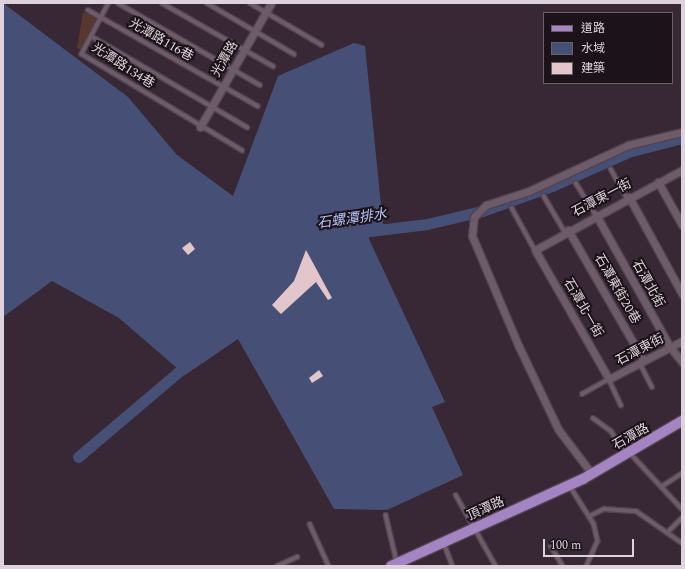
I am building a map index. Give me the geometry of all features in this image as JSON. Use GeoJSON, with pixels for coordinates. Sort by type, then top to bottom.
{"type":"FeatureCollection","features":[{"type":"Feature","properties":{"kind":"main road","name":"石潭路"},"geometry":{"type":"LineString","coordinates":[[592,474],[682,422]]}},
{"type":"Feature","properties":{"kind":"main road","name":"頂潭路"},"geometry":{"type":"LineString","coordinates":[[397,564],[592,474]]}},
{"type":"Feature","properties":{"kind":"street","name":"光潭路"},"geometry":{"type":"LineString","coordinates":[[200,126],[271,3]]}},
{"type":"Feature","properties":{"kind":"street"},"geometry":{"type":"LineString","coordinates":[[592,474],[558,429],[519,347],[472,236],[474,217],[479,209],[529,191],[628,146],[682,132]]}},
{"type":"Feature","properties":{"kind":"street","name":"石潭東一街"},"geometry":{"type":"LineString","coordinates":[[535,250],[566,231],[682,170]]}},
{"type":"Feature","properties":{"kind":"street"},"geometry":{"type":"LineString","coordinates":[[658,182],[682,225]]}},
{"type":"Feature","properties":{"kind":"street"},"geometry":{"type":"LineString","coordinates":[[628,198],[682,294]]}},
{"type":"Feature","properties":{"kind":"street","name":"石潭北街"},"geometry":{"type":"LineString","coordinates":[[596,215],[670,347],[682,362]]}},
{"type":"Feature","properties":{"kind":"street","name":"石潭東街20巷"},"geometry":{"type":"LineString","coordinates":[[566,231],[642,362]]}},
{"type":"Feature","properties":{"kind":"street","name":"石潭北一街"},"geometry":{"type":"LineString","coordinates":[[535,250],[609,379]]}},
{"type":"Feature","properties":{"kind":"street","name":"石潭東街"},"geometry":{"type":"LineString","coordinates":[[609,379],[682,341]]}},
{"type":"Feature","properties":{"kind":"lane","name":"光潭路134巷"},"geometry":{"type":"LineString","coordinates":[[109,3],[82,54],[200,126]]}},
{"type":"Feature","properties":{"kind":"lane"},"geometry":{"type":"LineString","coordinates":[[118,3],[260,85]]}},
{"type":"Feature","properties":{"kind":"lane"},"geometry":{"type":"LineString","coordinates":[[162,3],[273,66]]}},
{"type":"Feature","properties":{"kind":"lane"},"geometry":{"type":"LineString","coordinates":[[207,3],[294,54]]}},
{"type":"Feature","properties":{"kind":"lane"},"geometry":{"type":"LineString","coordinates":[[250,3],[322,46]]}},
{"type":"Feature","properties":{"kind":"lane","name":"光潭路116巷"},"geometry":{"type":"LineString","coordinates":[[88,10],[258,106]]}},
{"type":"Feature","properties":{"kind":"lane"},"geometry":{"type":"LineString","coordinates":[[91,36],[247,127]]}},
{"type":"Feature","properties":{"kind":"lane"},"geometry":{"type":"LineString","coordinates":[[200,126],[242,150]]}},
{"type":"Feature","properties":{"kind":"lane"},"geometry":{"type":"LineString","coordinates":[[611,170],[628,198]]}},
{"type":"Feature","properties":{"kind":"lane"},"geometry":{"type":"LineString","coordinates":[[576,182],[596,215]]}},
{"type":"Feature","properties":{"kind":"lane"},"geometry":{"type":"LineString","coordinates":[[544,196],[566,231]]}},
{"type":"Feature","properties":{"kind":"lane"},"geometry":{"type":"LineString","coordinates":[[512,208],[535,250]]}},
{"type":"Feature","properties":{"kind":"lane"},"geometry":{"type":"LineString","coordinates":[[642,362],[652,387]]}},
{"type":"Feature","properties":{"kind":"lane"},"geometry":{"type":"LineString","coordinates":[[582,394],[609,379],[621,405]]}},
{"type":"Feature","properties":{"kind":"lane"},"geometry":{"type":"LineString","coordinates":[[593,418],[611,431],[628,454],[682,509]]}},
{"type":"Feature","properties":{"kind":"lane"},"geometry":{"type":"LineString","coordinates":[[661,487],[681,474]]}},
{"type":"Feature","properties":{"kind":"lane"},"geometry":{"type":"LineString","coordinates":[[570,485],[573,496],[590,516],[598,541],[588,566]]}},
{"type":"Feature","properties":{"kind":"lane"},"geometry":{"type":"LineString","coordinates":[[456,495],[476,528],[496,566]]}},
{"type":"Feature","properties":{"kind":"lane"},"geometry":{"type":"LineString","coordinates":[[590,516],[604,509],[636,511],[682,543]]}},
{"type":"Feature","properties":{"kind":"lane"},"geometry":{"type":"LineString","coordinates":[[386,514],[397,564]]}},
{"type":"Feature","properties":{"kind":"lane"},"geometry":{"type":"LineString","coordinates":[[667,533],[682,518]]}},
{"type":"Feature","properties":{"kind":"lane"},"geometry":{"type":"LineString","coordinates":[[310,524],[329,566]]}},
{"type":"Feature","properties":{"kind":"lane"},"geometry":{"type":"LineString","coordinates":[[444,542],[453,566]]}},
{"type":"Feature","properties":{"kind":"lane"},"geometry":{"type":"LineString","coordinates":[[550,546],[563,566]]}},
{"type":"Feature","properties":{"kind":"lane"},"geometry":{"type":"LineString","coordinates":[[277,566],[297,557]]}},
{"type":"Feature","properties":{"kind":"shaded area"},"geometry":{"type":"Polygon","coordinates":[[[83,12],[100,20],[83,51],[77,48],[83,12]]]}},
{"type":"Feature","properties":{"kind":"water"},"geometry":{"type":"Polygon","coordinates":[[[3,3],[128,97],[177,155],[233,196],[278,76],[354,43],[365,46],[383,225],[367,227],[369,239],[445,402],[432,407],[463,475],[387,510],[334,509],[238,339],[185,375],[119,318],[52,281],[3,317],[3,3]]]}},
{"type":"Feature","properties":{"kind":"building"},"geometry":{"type":"Polygon","coordinates":[[[190,242],[195,249],[188,255],[182,248],[190,242]]]}},
{"type":"Feature","properties":{"kind":"building"},"geometry":{"type":"Polygon","coordinates":[[[306,250],[332,298],[328,300],[316,282],[281,314],[272,305],[294,281],[306,250]]]}},
{"type":"Feature","properties":{"kind":"building"},"geometry":{"type":"Polygon","coordinates":[[[319,370],[323,376],[312,383],[309,378],[319,370]]]}},
{"type":"Feature","properties":{"kind":"waterway","name":"石螺潭排水"},"geometry":{"type":"LineString","coordinates":[[353,233],[427,224],[482,211],[552,186],[628,152],[682,138]]}},
{"type":"Feature","properties":{"kind":"waterway","name":"石螺潭排水"},"geometry":{"type":"LineString","coordinates":[[78,457],[190,362]]}}]}
